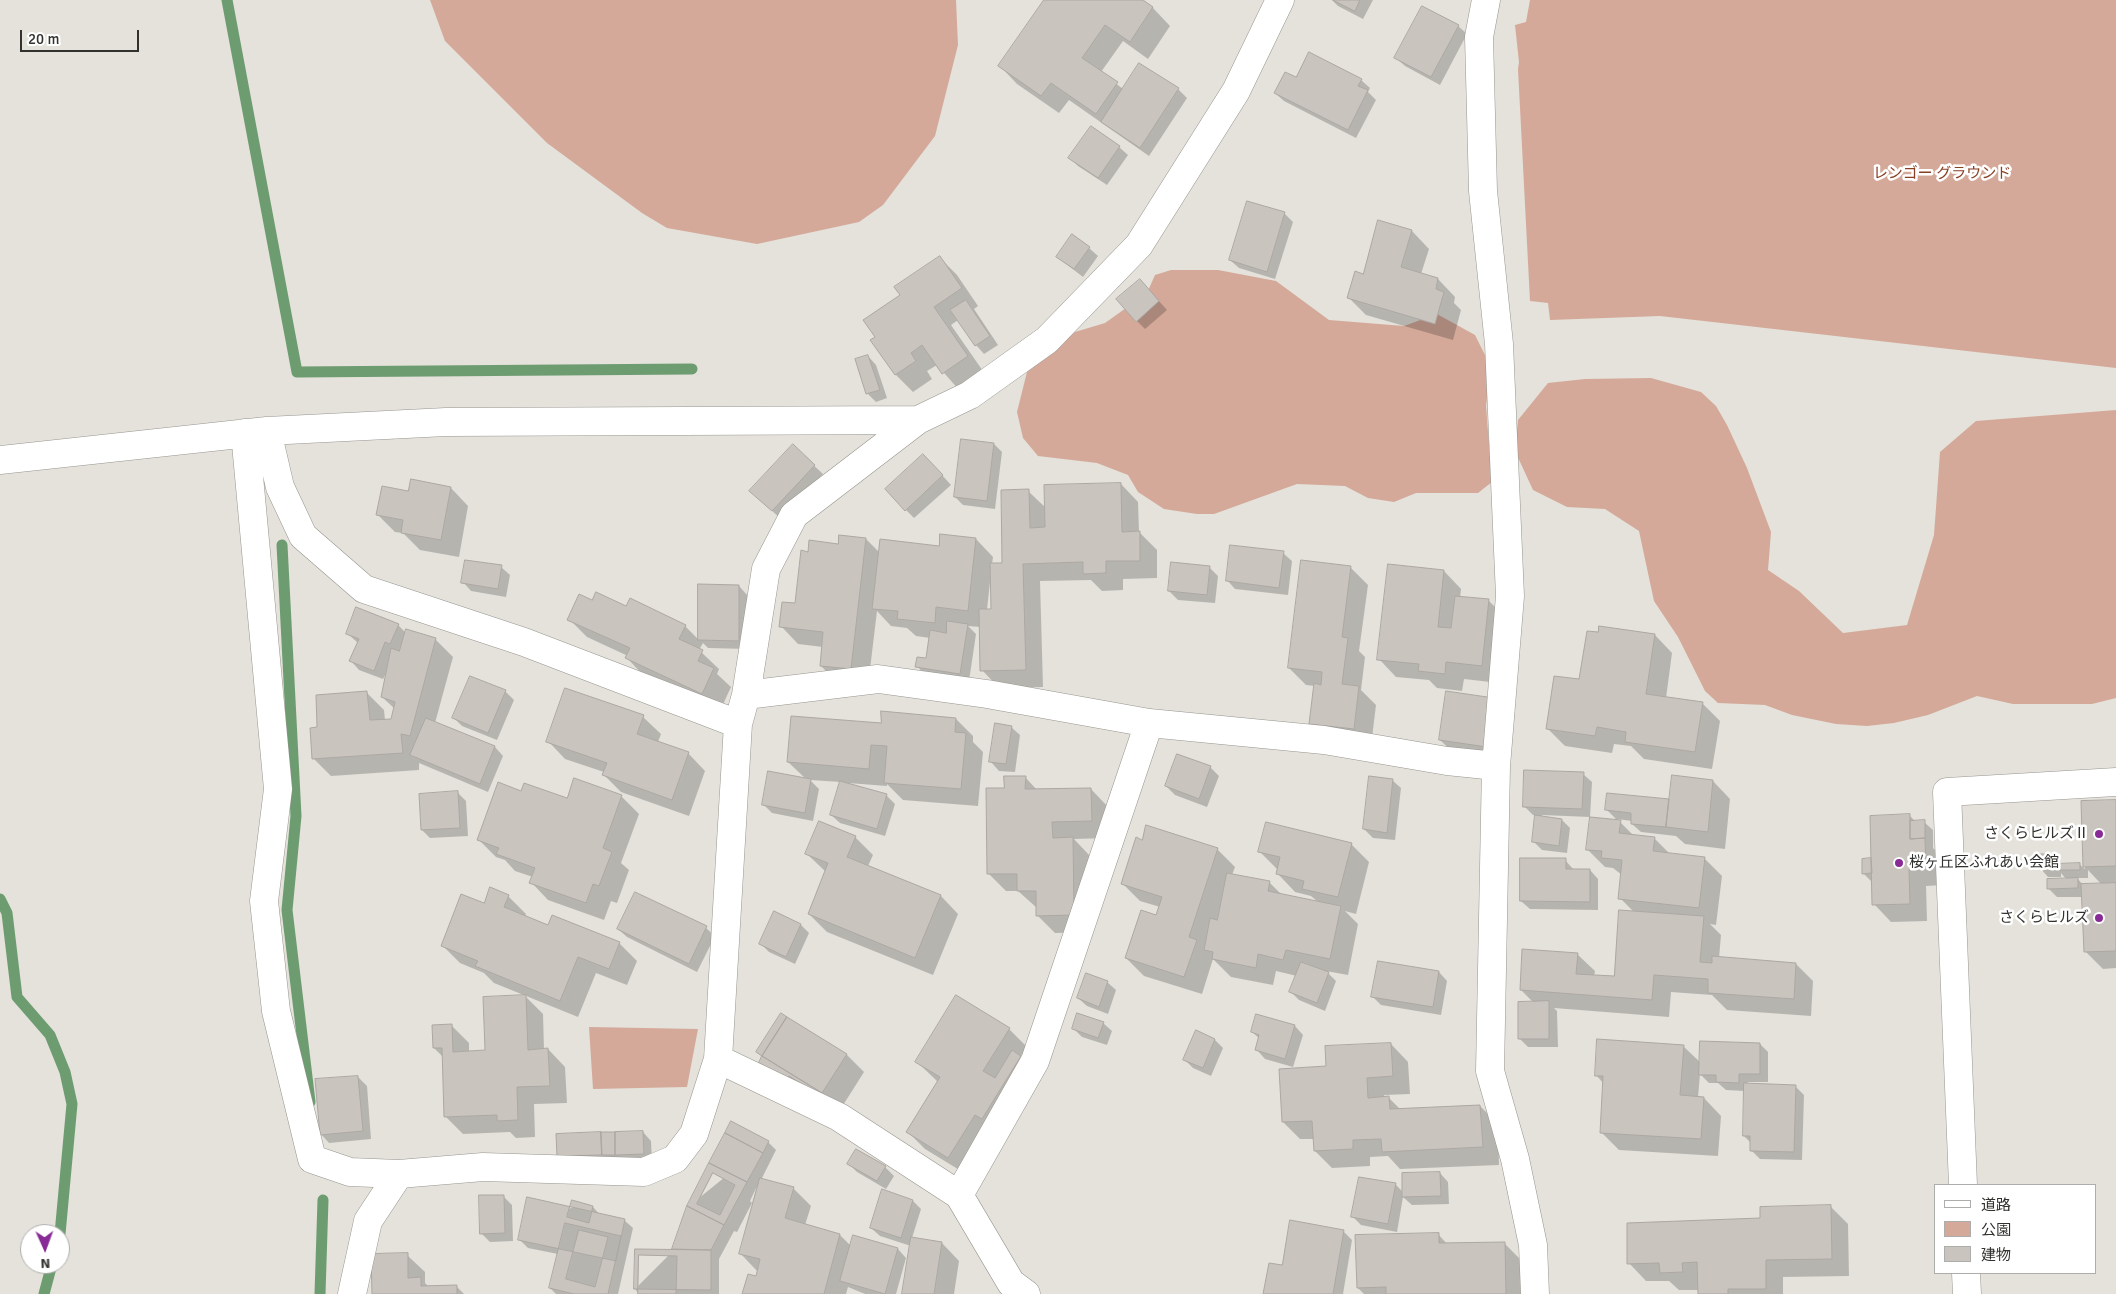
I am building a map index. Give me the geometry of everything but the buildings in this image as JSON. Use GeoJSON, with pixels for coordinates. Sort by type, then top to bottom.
{"type":"FeatureCollection","features":[{"type":"Feature","properties":{"kind":"street"},"geometry":{"type":"LineString","coordinates":[[256,432],[278,788],[264,901],[276,1011],[312,1159],[350,1172],[399,1174],[483,1167],[644,1172],[675,1159],[694,1134],[718,1059],[738,724],[746,695],[766,569],[794,515],[918,420],[970,395],[1048,340],[1139,245],[1236,91],[1280,0]]}},
{"type":"Feature","properties":{"kind":"street"},"geometry":{"type":"LineString","coordinates":[[1486,0],[1479,37],[1483,191],[1499,344],[1510,596],[1496,766],[1490,1071],[1515,1159],[1533,1245],[1535,1294]]}},
{"type":"Feature","properties":{"kind":"street"},"geometry":{"type":"LineString","coordinates":[[0,460],[256,432],[446,422],[918,420]]}},
{"type":"Feature","properties":{"kind":"street"},"geometry":{"type":"LineString","coordinates":[[256,432],[303,536],[364,589],[524,642],[738,724]]}},
{"type":"Feature","properties":{"kind":"street"},"geometry":{"type":"LineString","coordinates":[[746,695],[878,679],[987,694],[1149,723],[1324,740],[1447,761],[1496,766]]}},
{"type":"Feature","properties":{"kind":"street"},"geometry":{"type":"LineString","coordinates":[[959,1195],[1035,1061],[1149,723]]}},
{"type":"Feature","properties":{"kind":"street"},"geometry":{"type":"LineString","coordinates":[[1963,1184],[1947,792],[2116,782]]}},
{"type":"Feature","properties":{"kind":"street"},"geometry":{"type":"LineString","coordinates":[[718,1059],[838,1118],[959,1195],[1014,1290]]}},
{"type":"Feature","properties":{"kind":"street"},"geometry":{"type":"LineString","coordinates":[[352,1294],[368,1221],[399,1174]]}},
{"type":"Feature","properties":{"kind":"street"},"geometry":{"type":"LineString","coordinates":[[1966,1274],[1967,1294]]}},
{"type":"Feature","properties":{"kind":"green space"},"geometry":{"type":"Polygon","coordinates":[[[430,0],[956,0],[958,45],[935,136],[883,205],[859,222],[757,244],[667,228],[642,213],[547,143],[445,41],[430,0]]]}},
{"type":"Feature","properties":{"kind":"green space","name":"レンゴー グラウンド"},"geometry":{"type":"Polygon","coordinates":[[[1530,0],[2116,0],[2116,368],[1660,316],[1550,320],[1548,303],[1530,301],[1519,62],[1515,25],[1526,22],[1530,0]]]}},
{"type":"Feature","properties":{"kind":"green space"},"geometry":{"type":"Polygon","coordinates":[[[1171,270],[1218,270],[1276,281],[1329,320],[1404,326],[1437,314],[1475,335],[1491,367],[1486,406],[1492,482],[1478,493],[1416,493],[1394,502],[1368,498],[1345,486],[1297,484],[1214,514],[1197,514],[1164,509],[1138,492],[1128,475],[1097,463],[1038,456],[1023,438],[1017,412],[1027,372],[1075,332],[1105,323],[1147,293],[1155,275],[1171,270]]]}},
{"type":"Feature","properties":{"kind":"green space"},"geometry":{"type":"Polygon","coordinates":[[[1651,378],[1701,392],[1716,406],[1747,468],[1771,532],[1768,570],[1799,591],[1843,633],[1907,625],[1934,535],[1940,452],[1976,421],[2116,410],[2116,698],[2092,704],[2013,704],[1977,696],[1928,715],[1894,723],[1867,726],[1836,724],[1792,715],[1765,705],[1718,703],[1705,691],[1678,637],[1654,601],[1639,531],[1605,509],[1567,507],[1533,490],[1515,451],[1518,420],[1548,383],[1585,379],[1651,378]]]}},
{"type":"Feature","properties":{"kind":"green space"},"geometry":{"type":"Polygon","coordinates":[[[589,1027],[698,1029],[687,1087],[593,1089],[589,1027]]]}},
{"type":"Feature","properties":{"kind":"waterway"},"geometry":{"type":"LineString","coordinates":[[227,0],[297,372],[692,369]]}},
{"type":"Feature","properties":{"kind":"waterway"},"geometry":{"type":"LineString","coordinates":[[282,545],[296,816],[287,910],[310,1102]]}},
{"type":"Feature","properties":{"kind":"waterway"},"geometry":{"type":"LineString","coordinates":[[0,899],[7,913],[17,997],[50,1035],[65,1072],[72,1104],[61,1224]]}},
{"type":"Feature","properties":{"kind":"waterway"},"geometry":{"type":"LineString","coordinates":[[320,1294],[323,1200]]}},
{"type":"Feature","properties":{"kind":"waterway"},"geometry":{"type":"LineString","coordinates":[[44,1294],[49,1274]]}},
{"type":"Feature","properties":{"kind":"place","name":"さくらヒルズⅡ"},"geometry":{"type":"Point","coordinates":[2099,834]}},
{"type":"Feature","properties":{"kind":"place","name":"桜ヶ丘区ふれあい会館"},"geometry":{"type":"Point","coordinates":[1899,863]}},
{"type":"Feature","properties":{"kind":"place","name":"さくらヒルズ"},"geometry":{"type":"Point","coordinates":[2099,918]}}]}
